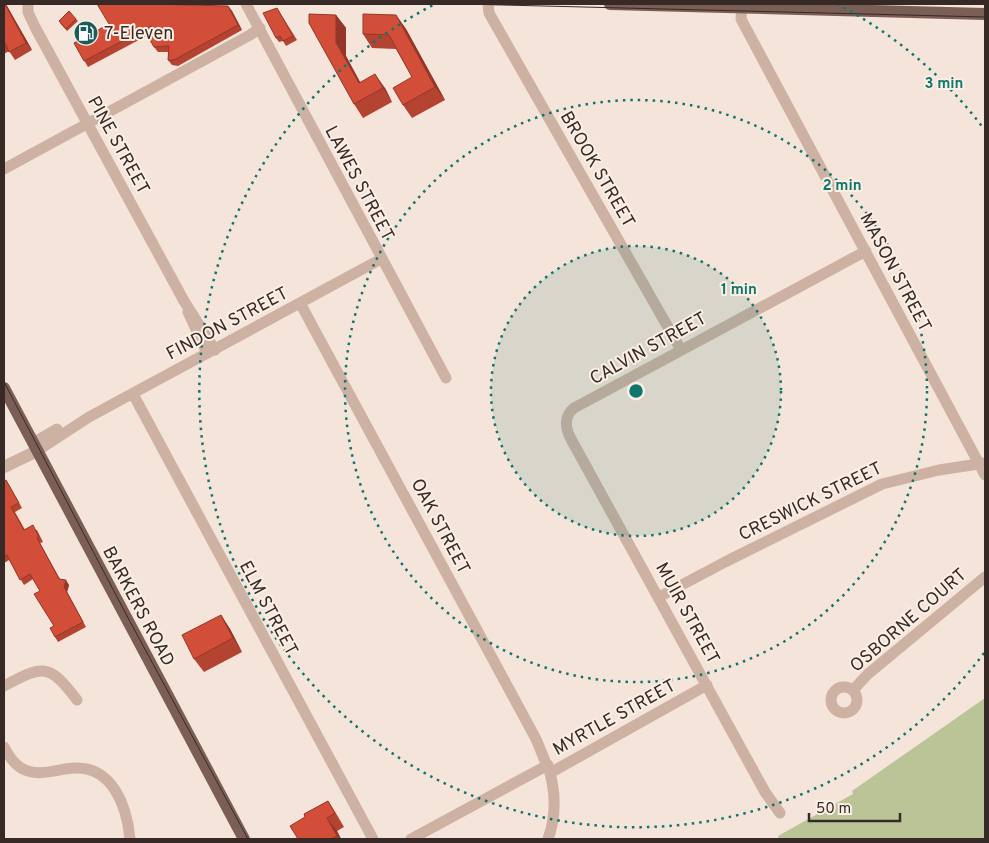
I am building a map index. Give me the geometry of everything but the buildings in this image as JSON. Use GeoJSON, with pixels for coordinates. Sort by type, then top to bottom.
{"type":"FeatureCollection","features":[{"type":"Feature","properties":{"kind":"main road"},"geometry":{"type":"LineString","coordinates":[[610,4],[867,7],[985,14]]}},
{"type":"Feature","properties":{"kind":"main road","name":"BARKERS ROAD"},"geometry":{"type":"LineString","coordinates":[[4,388],[244,839]]}},
{"type":"Feature","properties":{"kind":"street","name":"PINE STREET"},"geometry":{"type":"LineString","coordinates":[[28,4],[28,12],[35,28],[211,352]]}},
{"type":"Feature","properties":{"kind":"street","name":"LAWES STREET"},"geometry":{"type":"LineString","coordinates":[[246,4],[260,28],[274,60],[446,378]]}},
{"type":"Feature","properties":{"kind":"street","name":"BROOK STREET"},"geometry":{"type":"LineString","coordinates":[[488,4],[489,13],[681,350]]}},
{"type":"Feature","properties":{"kind":"street","name":"MASON STREET"},"geometry":{"type":"LineString","coordinates":[[742,6],[741,19],[983,468]]}},
{"type":"Feature","properties":{"kind":"street"},"geometry":{"type":"LineString","coordinates":[[4,169],[260,28]]}},
{"type":"Feature","properties":{"kind":"street","name":"CALVIN STREET"},"geometry":{"type":"LineString","coordinates":[[567,429],[568,415],[574,408],[866,251]]}},
{"type":"Feature","properties":{"kind":"street","name":"FINDON STREET"},"geometry":{"type":"LineString","coordinates":[[35,447],[381,259]]}},
{"type":"Feature","properties":{"kind":"street","name":"OAK STREET"},"geometry":{"type":"LineString","coordinates":[[300,303],[536,739],[549,769],[555,794],[555,810],[548,839]]}},
{"type":"Feature","properties":{"kind":"street","name":"ELM STREET"},"geometry":{"type":"LineString","coordinates":[[133,394],[373,839]]}},
{"type":"Feature","properties":{"kind":"street","name":"MUIR STREET"},"geometry":{"type":"LineString","coordinates":[[567,429],[766,792],[780,813]]}},
{"type":"Feature","properties":{"kind":"street"},"geometry":{"type":"LineString","coordinates":[[4,459],[35,447]]}},
{"type":"Feature","properties":{"kind":"street"},"geometry":{"type":"LineString","coordinates":[[4,467],[35,447]]}},
{"type":"Feature","properties":{"kind":"street","name":"CRESWICK STREET"},"geometry":{"type":"LineString","coordinates":[[659,597],[886,482],[938,470],[983,468]]}},
{"type":"Feature","properties":{"kind":"street","name":"OSBORNE COURT"},"geometry":{"type":"LineString","coordinates":[[853,690],[868,674],[985,576]]}},
{"type":"Feature","properties":{"kind":"street"},"geometry":{"type":"LineString","coordinates":[[4,686],[31,672],[42,670],[57,677],[77,700]]}},
{"type":"Feature","properties":{"kind":"street","name":"MYRTLE STREET"},"geometry":{"type":"LineString","coordinates":[[411,839],[549,769],[707,685]]}},
{"type":"Feature","properties":{"kind":"street"},"geometry":{"type":"LineString","coordinates":[[4,747],[15,763],[26,770],[42,773],[85,768],[102,775],[114,789],[120,800],[128,822],[130,839]]}},
{"type":"Feature","properties":{"kind":"green space"},"geometry":{"type":"Polygon","coordinates":[[[985,698],[985,839],[779,839],[778,836],[853,794],[852,791],[985,698]]]}},
{"type":"Feature","properties":{"kind":"tram line"},"geometry":{"type":"LineString","coordinates":[[463,4],[985,17]]}},
{"type":"Feature","properties":{"kind":"tram line"},"geometry":{"type":"LineString","coordinates":[[4,382],[127,616],[248,839]]}},
{"type":"Feature","properties":{"kind":"place","name":"7-Eleven"},"geometry":{"type":"Point","coordinates":[86,33]}}]}
